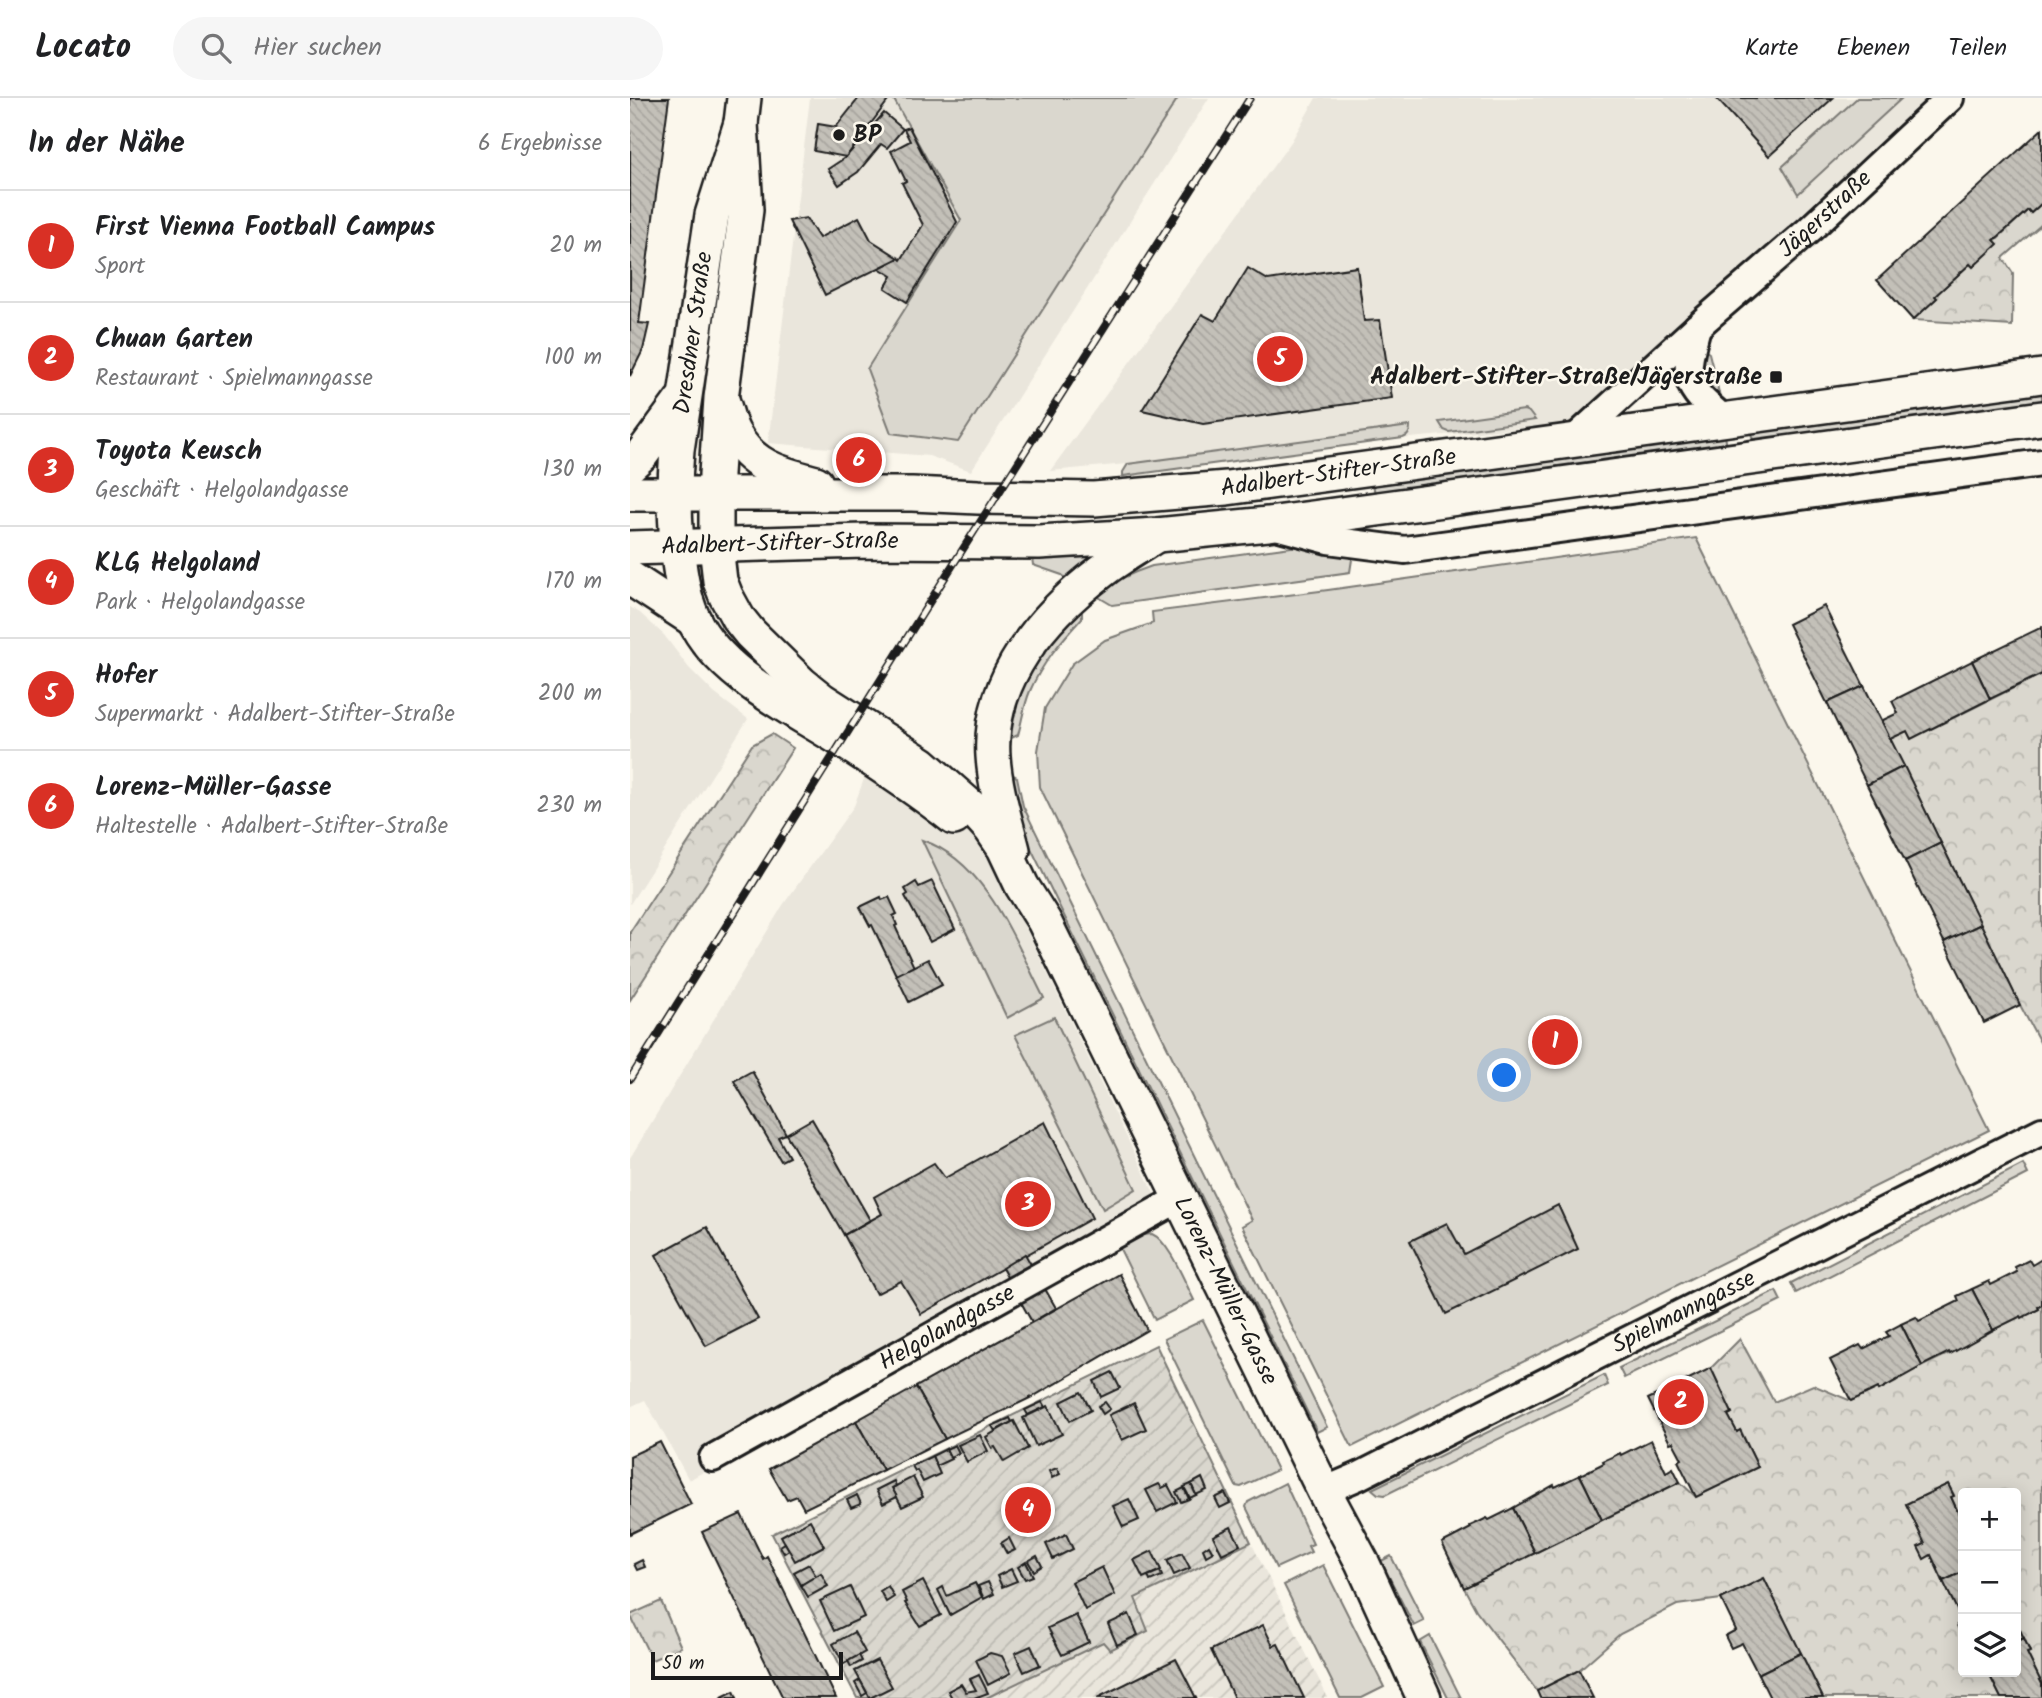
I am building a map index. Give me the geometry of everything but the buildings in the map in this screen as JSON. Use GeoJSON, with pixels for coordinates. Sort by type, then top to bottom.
{"type":"FeatureCollection","features":[{"type":"Feature","properties":{"kind":"main road","name":"Dresdner Straße"},"geometry":{"type":"LineString","coordinates":[[678,547],[675,472],[685,396],[712,215],[743,110]]}},
{"type":"Feature","properties":{"kind":"main road","name":"Dresdner Straße"},"geometry":{"type":"LineString","coordinates":[[716,546],[721,398],[746,210],[743,110]]}},
{"type":"Feature","properties":{"kind":"main road","name":"Adalbert-Stifter-Straße"},"geometry":{"type":"LineString","coordinates":[[630,494],[856,494],[1069,499],[1142,496],[1227,488],[2042,376]]}},
{"type":"Feature","properties":{"kind":"main road"},"geometry":{"type":"LineString","coordinates":[[630,465],[642,454],[685,396]]}},
{"type":"Feature","properties":{"kind":"main road"},"geometry":{"type":"LineString","coordinates":[[721,398],[734,432],[745,449],[761,463],[777,473],[856,494]]}},
{"type":"Feature","properties":{"kind":"main road","name":"Adalbert-Stifter-Straße"},"geometry":{"type":"LineString","coordinates":[[630,548],[864,541],[1039,542],[1157,535],[1268,524],[2042,418]]}},
{"type":"Feature","properties":{"kind":"main road"},"geometry":{"type":"LineString","coordinates":[[1023,886],[995,774],[995,722],[1003,692],[1015,665],[1051,616],[1102,571],[1157,535]]}},
{"type":"Feature","properties":{"kind":"main road","name":"Lorenz-Müller-Gasse"},"geometry":{"type":"LineString","coordinates":[[716,546],[720,581],[726,596],[738,618],[771,656],[811,692],[914,758],[964,800],[991,828],[1004,848],[1044,921],[1324,1491],[1362,1562],[1424,1698]]}},
{"type":"Feature","properties":{"kind":"main road","name":"Lorenz-Müller-Gasse"},"geometry":{"type":"LineString","coordinates":[[678,547],[686,599],[694,620],[719,655],[768,693],[932,801],[1023,886]]}},
{"type":"Feature","properties":{"kind":"main road"},"geometry":{"type":"LineString","coordinates":[[630,578],[694,620]]}},
{"type":"Feature","properties":{"kind":"street","name":"Jägerstraße"},"geometry":{"type":"LineString","coordinates":[[1572,441],[1810,229],[1950,98]]}},
{"type":"Feature","properties":{"kind":"street"},"geometry":{"type":"LineString","coordinates":[[1697,327],[1687,366],[1691,386],[1701,400],[1725,420]]}},
{"type":"Feature","properties":{"kind":"street","name":"Adalbert-Stifter-Straße"},"geometry":{"type":"LineString","coordinates":[[1268,524],[1328,540],[1405,550],[2042,463]]}},
{"type":"Feature","properties":{"kind":"street","name":"Spielmanngasse"},"geometry":{"type":"LineString","coordinates":[[1324,1491],[1615,1348],[2042,1131]]}},
{"type":"Feature","properties":{"kind":"street","name":"Helgolandgasse"},"geometry":{"type":"LineString","coordinates":[[713,1458],[1180,1198]]}},
{"type":"Feature","properties":{"kind":"shaded area"},"geometry":{"type":"Polygon","coordinates":[[[810,98],[1209,98],[971,471],[929,456],[768,443],[810,98]]]}},
{"type":"Feature","properties":{"kind":"shaded area"},"geometry":{"type":"Polygon","coordinates":[[[1316,98],[1928,98],[1575,423],[1050,471],[1291,142],[1316,98]]]}},
{"type":"Feature","properties":{"kind":"shaded area"},"geometry":{"type":"Polygon","coordinates":[[[630,607],[664,635],[689,668],[714,693],[748,719],[630,904],[630,607]]]}},
{"type":"Feature","properties":{"kind":"shaded area"},"geometry":{"type":"Polygon","coordinates":[[[874,752],[976,826],[1163,1212],[689,1480],[645,1400],[630,1407],[630,1158],[783,905],[854,806],[874,752]]]}},
{"type":"Feature","properties":{"kind":"shaded area"},"geometry":{"type":"Polygon","coordinates":[[[1251,1542],[1328,1698],[986,1698],[1103,1642],[1148,1631],[1135,1599],[1251,1542]]]}},
{"type":"Feature","properties":{"kind":"green space"},"geometry":{"type":"Polygon","coordinates":[[[893,98],[1178,98],[958,442],[891,433],[867,369],[961,220],[893,98]]]}},
{"type":"Feature","properties":{"kind":"green space"},"geometry":{"type":"Polygon","coordinates":[[[1857,98],[1902,98],[1798,194],[1782,167],[1857,98]]]}},
{"type":"Feature","properties":{"kind":"green space"},"geometry":{"type":"Polygon","coordinates":[[[2042,203],[2042,224],[2003,258],[2013,273],[2012,326],[1913,320],[1937,298],[1935,296],[2028,210],[2031,213],[2042,203]]]}},
{"type":"Feature","properties":{"kind":"green space"},"geometry":{"type":"Polygon","coordinates":[[[1703,349],[1709,353],[1719,393],[1707,384],[1702,375],[1703,349]]]}},
{"type":"Feature","properties":{"kind":"green space"},"geometry":{"type":"Polygon","coordinates":[[[2042,390],[2042,404],[1754,443],[1750,430],[2042,390]]]}},
{"type":"Feature","properties":{"kind":"green space"},"geometry":{"type":"Polygon","coordinates":[[[1524,410],[1535,420],[1449,432],[1444,430],[1439,422],[1524,410]]]}},
{"type":"Feature","properties":{"kind":"green space"},"geometry":{"type":"Polygon","coordinates":[[[1410,426],[1409,434],[1403,438],[1123,476],[1128,464],[1410,426]]]}},
{"type":"Feature","properties":{"kind":"green space"},"geometry":{"type":"Polygon","coordinates":[[[1725,435],[1727,448],[1375,496],[1373,482],[1725,435]]]}},
{"type":"Feature","properties":{"kind":"green space"},"geometry":{"type":"Polygon","coordinates":[[[1696,538],[1989,1130],[1352,1447],[1242,1226],[1252,1220],[1040,787],[1038,751],[1045,708],[1072,664],[1105,640],[1153,623],[1152,612],[1696,538]]]}},
{"type":"Feature","properties":{"kind":"green space"},"geometry":{"type":"Polygon","coordinates":[[[1306,545],[1353,553],[1350,572],[1112,605],[1095,595],[1122,578],[1152,566],[1306,545]]]}},
{"type":"Feature","properties":{"kind":"green space"},"geometry":{"type":"Polygon","coordinates":[[[1091,555],[1095,558],[1069,581],[1062,575],[1033,565],[1032,557],[1091,555]]]}},
{"type":"Feature","properties":{"kind":"green space"},"geometry":{"type":"Polygon","coordinates":[[[1075,611],[1082,613],[1082,618],[1046,661],[1028,696],[1018,735],[1007,740],[1012,706],[1040,652],[1075,611]]]}},
{"type":"Feature","properties":{"kind":"green space"},"geometry":{"type":"Polygon","coordinates":[[[2042,674],[2042,1046],[1890,739],[1907,731],[1911,739],[2042,674]]]}},
{"type":"Feature","properties":{"kind":"green space"},"geometry":{"type":"Polygon","coordinates":[[[772,734],[793,748],[630,1000],[630,932],[752,745],[772,734]]]}},
{"type":"Feature","properties":{"kind":"green space"},"geometry":{"type":"Polygon","coordinates":[[[1011,774],[1017,777],[1023,806],[1327,1427],[1317,1432],[1025,836],[1016,815],[1011,774]]]}},
{"type":"Feature","properties":{"kind":"green space"},"geometry":{"type":"Polygon","coordinates":[[[922,840],[945,851],[982,885],[1010,929],[1044,998],[1007,1018],[922,840]]]}},
{"type":"Feature","properties":{"kind":"green space"},"geometry":{"type":"Polygon","coordinates":[[[1054,1017],[1136,1189],[1103,1209],[1015,1035],[1054,1017]]]}},
{"type":"Feature","properties":{"kind":"green space"},"geometry":{"type":"Polygon","coordinates":[[[2023,1164],[2028,1174],[1796,1293],[1791,1283],[2023,1164]]]}},
{"type":"Feature","properties":{"kind":"green space"},"geometry":{"type":"Polygon","coordinates":[[[1152,1234],[1170,1253],[1194,1300],[1155,1320],[1119,1247],[1152,1234]]]}},
{"type":"Feature","properties":{"kind":"green space"},"geometry":{"type":"Polygon","coordinates":[[[1776,1291],[1781,1301],[1624,1378],[1619,1368],[1776,1291]]]}},
{"type":"Feature","properties":{"kind":"green space"},"geometry":{"type":"Polygon","coordinates":[[[2042,1305],[2042,1684],[2027,1653],[2030,1651],[2021,1632],[2021,1488],[1958,1488],[1958,1512],[1948,1484],[1906,1504],[1925,1544],[1919,1547],[1924,1558],[1931,1555],[1958,1612],[1958,1677],[1990,1677],[2001,1698],[1823,1698],[1764,1578],[1721,1599],[1677,1605],[1620,1634],[1579,1670],[1537,1691],[1476,1610],[1464,1588],[1680,1482],[1696,1497],[1758,1467],[1741,1431],[1737,1432],[1728,1415],[1732,1413],[1711,1368],[1740,1339],[1774,1402],[1813,1385],[1851,1401],[1878,1388],[1879,1390],[1896,1381],[1895,1379],[2039,1309],[2042,1305]]]}},
{"type":"Feature","properties":{"kind":"green space"},"geometry":{"type":"Polygon","coordinates":[[[1203,1320],[1277,1470],[1241,1487],[1236,1486],[1164,1339],[1203,1320]]]}},
{"type":"Feature","properties":{"kind":"green space"},"geometry":{"type":"Polygon","coordinates":[[[1156,1345],[1251,1542],[1135,1598],[1148,1631],[1110,1650],[1103,1642],[986,1698],[857,1698],[772,1534],[1156,1345]]]}},
{"type":"Feature","properties":{"kind":"green space"},"geometry":{"type":"Polygon","coordinates":[[[1604,1375],[1608,1385],[1385,1495],[1372,1489],[1604,1375]]]}},
{"type":"Feature","properties":{"kind":"green space"},"geometry":{"type":"Polygon","coordinates":[[[1285,1483],[1313,1544],[1308,1546],[1311,1552],[1276,1568],[1246,1507],[1248,1502],[1285,1483]]]}},
{"type":"Feature","properties":{"kind":"green space"},"geometry":{"type":"Polygon","coordinates":[[[1391,1556],[1424,1621],[1414,1626],[1381,1561],[1391,1556]]]}},
{"type":"Feature","properties":{"kind":"green space"},"geometry":{"type":"Polygon","coordinates":[[[1323,1565],[1384,1687],[1362,1698],[1340,1698],[1284,1585],[1323,1565]]]}},
{"type":"Feature","properties":{"kind":"green space"},"geometry":{"type":"Polygon","coordinates":[[[661,1601],[681,1647],[652,1660],[630,1615],[661,1601]]]}},
{"type":"Feature","properties":{"kind":"green space"},"geometry":{"type":"Polygon","coordinates":[[[1430,1636],[1461,1698],[1448,1698],[1420,1642],[1430,1636]]]}},
{"type":"Feature","properties":{"kind":"railway"},"geometry":{"type":"LineString","coordinates":[[630,1079],[1250,98]]}},
{"type":"Feature","properties":{"kind":"place","name":"BP"},"geometry":{"type":"Point","coordinates":[839,135]}},
{"type":"Feature","properties":{"kind":"place","name":"Hofer"},"geometry":{"type":"Point","coordinates":[1280,359]}},
{"type":"Feature","properties":{"kind":"place","name":"Adalbert-Stifter-Straße/Jägerstraße"},"geometry":{"type":"Point","coordinates":[1776,377]}},
{"type":"Feature","properties":{"kind":"place","name":"Lorenz-Müller-Gasse"},"geometry":{"type":"Point","coordinates":[859,460]}},
{"type":"Feature","properties":{"kind":"place","name":"First Vienna Football Campus"},"geometry":{"type":"Point","coordinates":[1555,1042]}},
{"type":"Feature","properties":{"kind":"place","name":"Toyota Keusch"},"geometry":{"type":"Point","coordinates":[1028,1204]}},
{"type":"Feature","properties":{"kind":"place","name":"Chuan Garten"},"geometry":{"type":"Point","coordinates":[1681,1402]}},
{"type":"Feature","properties":{"kind":"place","name":"KLG Helgoland"},"geometry":{"type":"Point","coordinates":[1028,1510]}}]}
